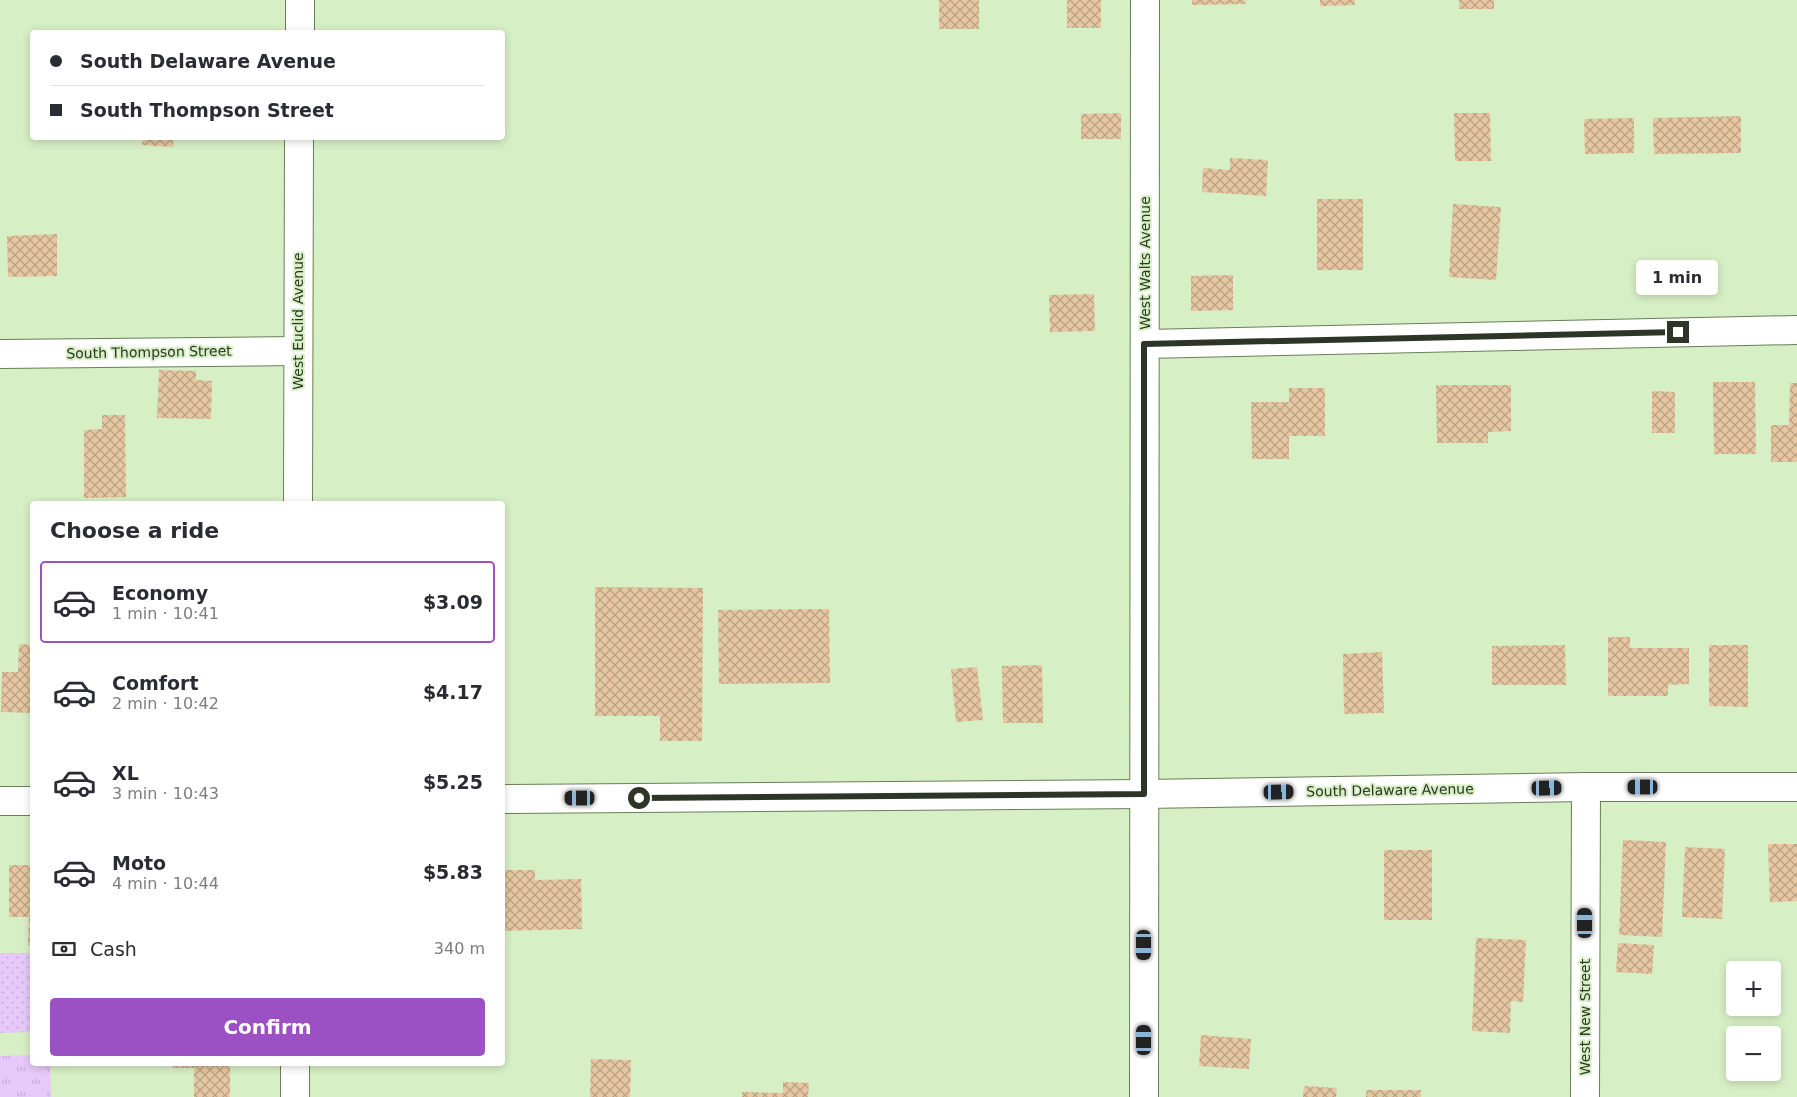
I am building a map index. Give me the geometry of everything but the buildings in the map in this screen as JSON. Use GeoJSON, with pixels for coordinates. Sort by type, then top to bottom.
{"type":"FeatureCollection","features":[{"type":"Feature","properties":{"kind":"street"},"geometry":{"type":"LineString","coordinates":[[300,0],[300,30]]}},
{"type":"Feature","properties":{"kind":"street","name":"West Walts Avenue"},"geometry":{"type":"LineString","coordinates":[[1144,1097],[1145,0]]}},
{"type":"Feature","properties":{"kind":"street","name":"West Euclid Avenue"},"geometry":{"type":"LineString","coordinates":[[298,501],[299,140]]}},
{"type":"Feature","properties":{"kind":"street"},"geometry":{"type":"LineString","coordinates":[[1144,344],[1797,330]]}},
{"type":"Feature","properties":{"kind":"street","name":"South Thompson Street"},"geometry":{"type":"LineString","coordinates":[[0,354],[298,350]]}},
{"type":"Feature","properties":{"kind":"street","name":"South Delaware Avenue"},"geometry":{"type":"LineString","coordinates":[[505,799],[1144,794],[1586,787],[1797,787]]}},
{"type":"Feature","properties":{"kind":"street","name":"West New Street"},"geometry":{"type":"LineString","coordinates":[[1585,1097],[1586,787]]}},
{"type":"Feature","properties":{"kind":"street"},"geometry":{"type":"LineString","coordinates":[[0,801],[30,801]]}},
{"type":"Feature","properties":{"kind":"street"},"geometry":{"type":"LineString","coordinates":[[295,1066],[295,1097]]}},
{"type":"Feature","properties":{"kind":"green space"},"geometry":{"type":"Polygon","coordinates":[[[0,953],[30,953],[30,1032],[0,1033],[0,953]]]}},
{"type":"Feature","properties":{"kind":"green space"},"geometry":{"type":"Polygon","coordinates":[[[30,1055],[30,1066],[50,1066],[51,1097],[0,1097],[0,1056],[30,1055]]]}},
{"type":"Feature","properties":{"kind":"route"},"geometry":{"type":"LineString","coordinates":[[639,798],[1144,794],[1144,344],[1678,332]]}}]}
